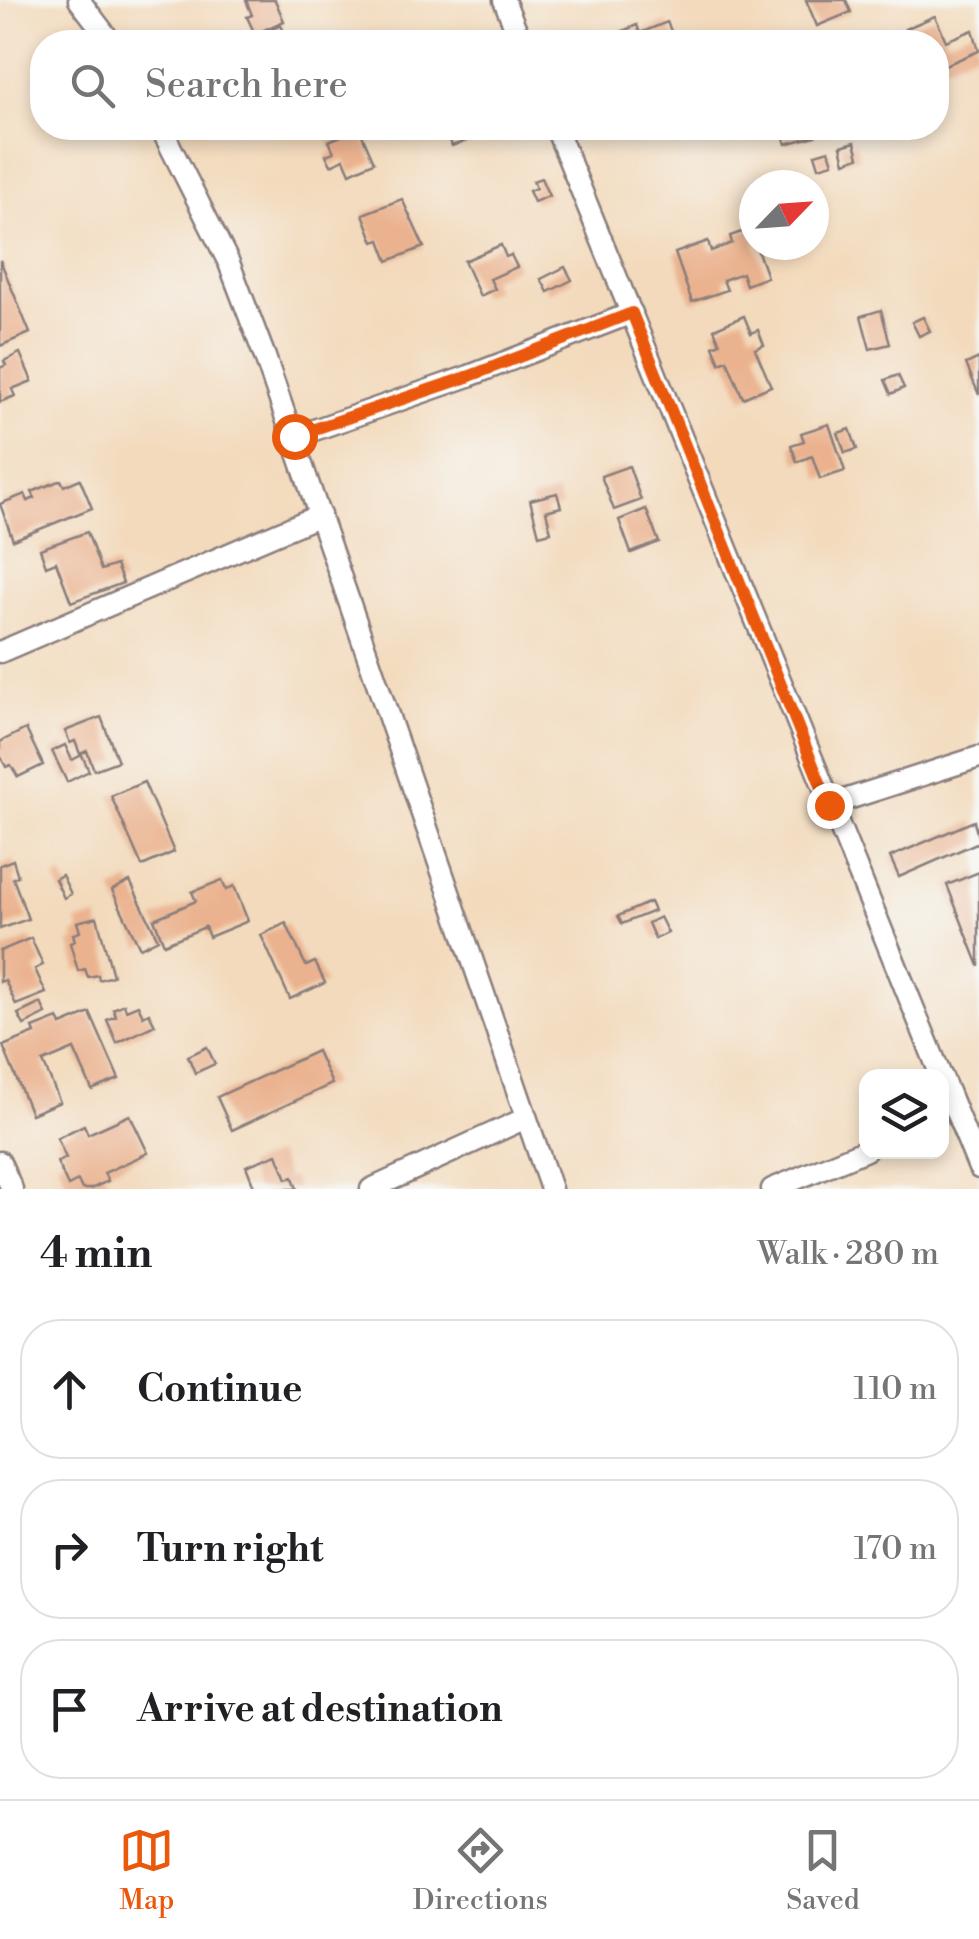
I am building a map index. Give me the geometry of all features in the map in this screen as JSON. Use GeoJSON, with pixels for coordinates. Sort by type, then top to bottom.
{"type":"FeatureCollection","features":[{"type":"Feature","properties":{"kind":"street"},"geometry":{"type":"LineString","coordinates":[[79,0],[101,30]]}},
{"type":"Feature","properties":{"kind":"street"},"geometry":{"type":"LineString","coordinates":[[504,0],[516,30]]}},
{"type":"Feature","properties":{"kind":"street"},"geometry":{"type":"LineString","coordinates":[[167,140],[229,263],[294,436],[551,1189]]}},
{"type":"Feature","properties":{"kind":"street"},"geometry":{"type":"LineString","coordinates":[[561,140],[939,1069]]}},
{"type":"Feature","properties":{"kind":"street"},"geometry":{"type":"LineString","coordinates":[[294,436],[470,376],[632,313]]}},
{"type":"Feature","properties":{"kind":"street"},"geometry":{"type":"LineString","coordinates":[[0,652],[320,515]]}},
{"type":"Feature","properties":{"kind":"street"},"geometry":{"type":"LineString","coordinates":[[829,805],[979,758]]}},
{"type":"Feature","properties":{"kind":"street"},"geometry":{"type":"LineString","coordinates":[[371,1189],[526,1118]]}},
{"type":"Feature","properties":{"kind":"street"},"geometry":{"type":"LineString","coordinates":[[949,1118],[979,1168]]}},
{"type":"Feature","properties":{"kind":"street"},"geometry":{"type":"LineString","coordinates":[[772,1189],[859,1153]]}},
{"type":"Feature","properties":{"kind":"street"},"geometry":{"type":"LineString","coordinates":[[0,1162],[12,1189]]}},
{"type":"Feature","properties":{"kind":"building"},"geometry":{"type":"Polygon","coordinates":[[[246,0],[275,0],[284,21],[264,30],[253,30],[247,17],[252,15],[246,0]]]}},
{"type":"Feature","properties":{"kind":"building"},"geometry":{"type":"Polygon","coordinates":[[[806,0],[846,0],[851,12],[817,26],[806,0]]]}},
{"type":"Feature","properties":{"kind":"building"},"geometry":{"type":"Polygon","coordinates":[[[935,16],[941,30],[905,30],[935,16]]]}},
{"type":"Feature","properties":{"kind":"building"},"geometry":{"type":"Polygon","coordinates":[[[667,22],[671,30],[647,30],[667,22]]]}},
{"type":"Feature","properties":{"kind":"building"},"geometry":{"type":"Polygon","coordinates":[[[973,30],[979,51],[949,64],[949,40],[973,30]]]}},
{"type":"Feature","properties":{"kind":"building"},"geometry":{"type":"Polygon","coordinates":[[[364,140],[374,162],[350,173],[344,159],[331,165],[326,155],[334,152],[329,141],[364,140]]]}},
{"type":"Feature","properties":{"kind":"building"},"geometry":{"type":"Polygon","coordinates":[[[855,142],[859,157],[845,162],[841,146],[855,142]]]}},
{"type":"Feature","properties":{"kind":"building"},"geometry":{"type":"Polygon","coordinates":[[[829,150],[833,163],[819,167],[815,154],[829,150]]]}},
{"type":"Feature","properties":{"kind":"building"},"geometry":{"type":"Polygon","coordinates":[[[541,178],[549,196],[534,202],[529,191],[536,188],[533,181],[541,178]]]}},
{"type":"Feature","properties":{"kind":"building"},"geometry":{"type":"Polygon","coordinates":[[[402,199],[424,247],[388,261],[380,240],[374,242],[363,214],[402,199]]]}},
{"type":"Feature","properties":{"kind":"building"},"geometry":{"type":"Polygon","coordinates":[[[739,233],[739,260],[761,260],[767,277],[746,285],[742,273],[723,280],[727,290],[692,302],[675,253],[708,241],[711,251],[732,243],[730,236],[739,233]]]}},
{"type":"Feature","properties":{"kind":"building"},"geometry":{"type":"Polygon","coordinates":[[[501,245],[506,257],[511,255],[517,267],[490,279],[495,289],[480,296],[464,261],[501,245]]]}},
{"type":"Feature","properties":{"kind":"building"},"geometry":{"type":"Polygon","coordinates":[[[0,260],[30,333],[0,346],[0,260]]]}},
{"type":"Feature","properties":{"kind":"building"},"geometry":{"type":"Polygon","coordinates":[[[565,267],[572,280],[548,292],[541,279],[565,267]]]}},
{"type":"Feature","properties":{"kind":"building"},"geometry":{"type":"Polygon","coordinates":[[[881,310],[890,344],[870,349],[861,316],[881,310]]]}},
{"type":"Feature","properties":{"kind":"building"},"geometry":{"type":"Polygon","coordinates":[[[744,316],[751,333],[758,330],[764,345],[755,349],[771,386],[743,398],[727,360],[720,363],[713,346],[720,343],[714,329],[744,316]]]}},
{"type":"Feature","properties":{"kind":"building"},"geometry":{"type":"Polygon","coordinates":[[[923,317],[930,331],[919,336],[912,322],[923,317]]]}},
{"type":"Feature","properties":{"kind":"building"},"geometry":{"type":"Polygon","coordinates":[[[20,353],[32,381],[12,389],[15,396],[0,402],[0,368],[6,365],[4,361],[20,353]]]}},
{"type":"Feature","properties":{"kind":"building"},"geometry":{"type":"Polygon","coordinates":[[[979,358],[979,395],[966,364],[979,358]]]}},
{"type":"Feature","properties":{"kind":"building"},"geometry":{"type":"Polygon","coordinates":[[[898,375],[904,388],[891,394],[885,380],[898,375]]]}},
{"type":"Feature","properties":{"kind":"building"},"geometry":{"type":"Polygon","coordinates":[[[829,424],[845,471],[820,479],[812,456],[797,462],[791,445],[804,441],[801,433],[829,424]]]}},
{"type":"Feature","properties":{"kind":"building"},"geometry":{"type":"Polygon","coordinates":[[[850,429],[857,449],[845,453],[838,433],[850,429]]]}},
{"type":"Feature","properties":{"kind":"building"},"geometry":{"type":"Polygon","coordinates":[[[629,466],[641,500],[614,510],[601,476],[629,466]]]}},
{"type":"Feature","properties":{"kind":"building"},"geometry":{"type":"Polygon","coordinates":[[[80,479],[92,508],[13,540],[0,504],[25,494],[28,501],[35,498],[32,492],[61,480],[64,486],[80,479]]]}},
{"type":"Feature","properties":{"kind":"building"},"geometry":{"type":"Polygon","coordinates":[[[557,493],[561,507],[546,511],[551,532],[539,535],[530,500],[557,493]]]}},
{"type":"Feature","properties":{"kind":"building"},"geometry":{"type":"Polygon","coordinates":[[[646,509],[659,542],[631,553],[619,520],[646,509]]]}},
{"type":"Feature","properties":{"kind":"building"},"geometry":{"type":"Polygon","coordinates":[[[87,532],[101,570],[116,565],[123,583],[71,602],[56,562],[46,566],[40,549],[87,532]]]}},
{"type":"Feature","properties":{"kind":"building"},"geometry":{"type":"Polygon","coordinates":[[[101,717],[118,761],[94,770],[87,751],[80,754],[65,731],[101,717]]]}},
{"type":"Feature","properties":{"kind":"building"},"geometry":{"type":"Polygon","coordinates":[[[26,729],[43,765],[18,777],[11,765],[6,767],[0,755],[0,742],[26,729]]]}},
{"type":"Feature","properties":{"kind":"building"},"geometry":{"type":"Polygon","coordinates":[[[65,745],[72,760],[82,755],[89,771],[67,782],[52,751],[65,745]]]}},
{"type":"Feature","properties":{"kind":"building"},"geometry":{"type":"Polygon","coordinates":[[[144,782],[174,852],[142,866],[111,796],[144,782]]]}},
{"type":"Feature","properties":{"kind":"building"},"geometry":{"type":"Polygon","coordinates":[[[974,821],[979,842],[899,877],[890,857],[974,821]]]}},
{"type":"Feature","properties":{"kind":"building"},"geometry":{"type":"Polygon","coordinates":[[[13,860],[18,876],[13,878],[28,919],[0,929],[0,865],[13,860]]]}},
{"type":"Feature","properties":{"kind":"building"},"geometry":{"type":"Polygon","coordinates":[[[979,872],[979,966],[947,885],[979,872]]]}},
{"type":"Feature","properties":{"kind":"building"},"geometry":{"type":"Polygon","coordinates":[[[62,875],[71,894],[64,898],[55,879],[62,875]]]}},
{"type":"Feature","properties":{"kind":"building"},"geometry":{"type":"Polygon","coordinates":[[[222,880],[226,890],[234,886],[248,921],[209,937],[205,927],[164,944],[154,919],[196,901],[192,892],[222,880]]]}},
{"type":"Feature","properties":{"kind":"building"},"geometry":{"type":"Polygon","coordinates":[[[130,881],[158,939],[140,948],[112,890],[130,881]]]}},
{"type":"Feature","properties":{"kind":"building"},"geometry":{"type":"Polygon","coordinates":[[[650,902],[654,911],[622,924],[618,916],[650,902]]]}},
{"type":"Feature","properties":{"kind":"building"},"geometry":{"type":"Polygon","coordinates":[[[97,917],[113,976],[99,980],[98,975],[88,977],[85,969],[78,971],[70,943],[75,941],[73,934],[80,932],[77,922],[97,917]]]}},
{"type":"Feature","properties":{"kind":"building"},"geometry":{"type":"Polygon","coordinates":[[[660,917],[668,933],[655,939],[648,923],[660,917]]]}},
{"type":"Feature","properties":{"kind":"building"},"geometry":{"type":"Polygon","coordinates":[[[286,923],[306,966],[315,962],[325,983],[290,999],[261,935],[286,923]]]}},
{"type":"Feature","properties":{"kind":"building"},"geometry":{"type":"Polygon","coordinates":[[[31,938],[43,965],[35,969],[46,993],[16,1005],[5,980],[0,982],[0,951],[31,938]]]}},
{"type":"Feature","properties":{"kind":"building"},"geometry":{"type":"Polygon","coordinates":[[[41,1003],[46,1014],[24,1025],[18,1014],[41,1003]]]}},
{"type":"Feature","properties":{"kind":"building"},"geometry":{"type":"Polygon","coordinates":[[[124,1004],[126,1010],[138,1005],[143,1016],[149,1013],[155,1025],[117,1043],[107,1020],[116,1016],[113,1009],[124,1004]]]}},
{"type":"Feature","properties":{"kind":"building"},"geometry":{"type":"Polygon","coordinates":[[[90,1013],[119,1079],[92,1090],[74,1049],[43,1062],[60,1102],[31,1114],[3,1046],[58,1018],[61,1025],[90,1013]]]}},
{"type":"Feature","properties":{"kind":"building"},"geometry":{"type":"Polygon","coordinates":[[[207,1047],[215,1064],[195,1073],[188,1056],[207,1047]]]}},
{"type":"Feature","properties":{"kind":"building"},"geometry":{"type":"Polygon","coordinates":[[[317,1051],[332,1084],[232,1130],[217,1097],[317,1051]]]}},
{"type":"Feature","properties":{"kind":"building"},"geometry":{"type":"Polygon","coordinates":[[[130,1115],[148,1153],[104,1173],[108,1181],[91,1189],[82,1189],[78,1181],[68,1186],[57,1162],[66,1158],[57,1138],[84,1125],[88,1134],[130,1115]]]}},
{"type":"Feature","properties":{"kind":"building"},"geometry":{"type":"Polygon","coordinates":[[[277,1154],[287,1179],[293,1177],[297,1189],[255,1189],[246,1166],[277,1154]]]}},
{"type":"Feature","properties":{"kind":"route"},"geometry":{"type":"LineString","coordinates":[[294,436],[470,376],[632,313],[829,805]]}}]}
